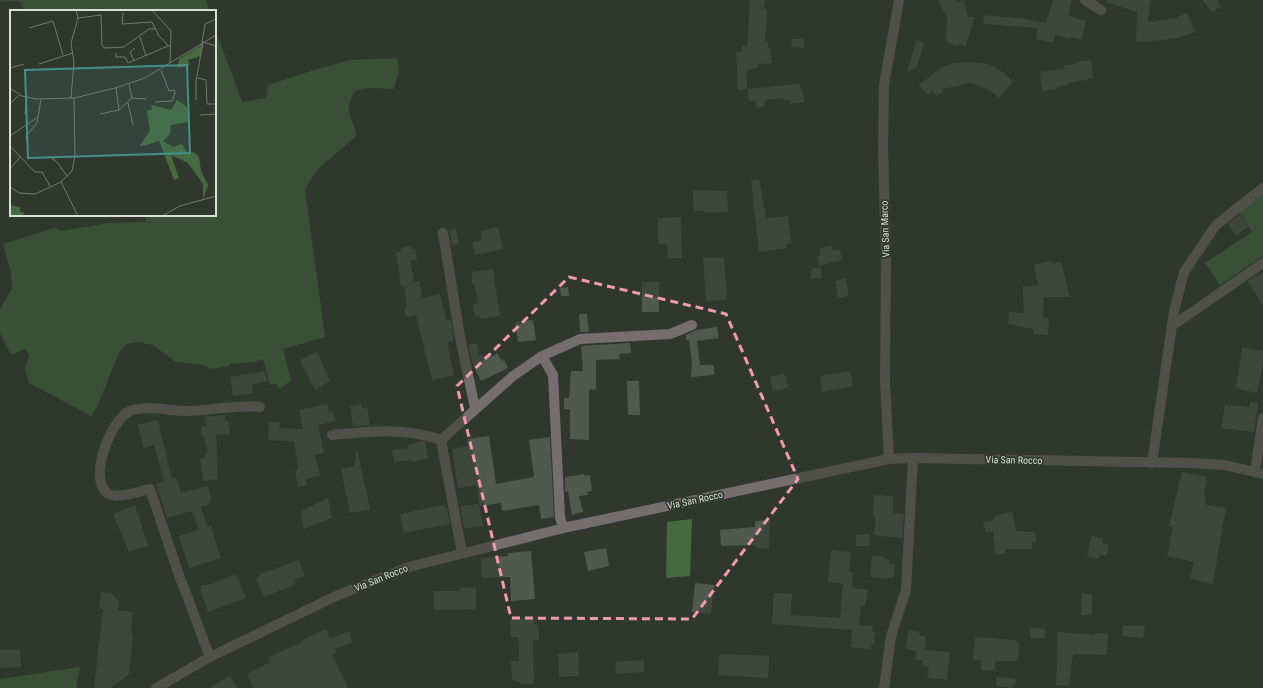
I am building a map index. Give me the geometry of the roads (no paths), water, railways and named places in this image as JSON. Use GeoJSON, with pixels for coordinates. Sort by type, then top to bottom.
{"type":"FeatureCollection","features":[{"type":"Feature","properties":{"kind":"street","name":"Via San Marco"},"geometry":{"type":"LineString","coordinates":[[889,459],[885,381],[886,258],[882,148],[884,85],[899,0]]}},
{"type":"Feature","properties":{"kind":"street"},"geometry":{"type":"LineString","coordinates":[[1085,0],[1101,10]]}},
{"type":"Feature","properties":{"kind":"street"},"geometry":{"type":"LineString","coordinates":[[1152,463],[1174,311],[1184,272],[1216,225],[1263,188]]}},
{"type":"Feature","properties":{"kind":"street"},"geometry":{"type":"LineString","coordinates":[[443,233],[460,338],[475,408]]}},
{"type":"Feature","properties":{"kind":"street"},"geometry":{"type":"LineString","coordinates":[[1172,326],[1263,263]]}},
{"type":"Feature","properties":{"kind":"street"},"geometry":{"type":"LineString","coordinates":[[441,440],[475,408],[513,376],[542,356],[580,339],[670,334],[692,325]]}},
{"type":"Feature","properties":{"kind":"street"},"geometry":{"type":"LineString","coordinates":[[542,356],[553,375],[560,517],[563,528]]}},
{"type":"Feature","properties":{"kind":"street"},"geometry":{"type":"LineString","coordinates":[[210,657],[179,575],[150,488],[118,496],[113,495],[108,493],[103,487],[100,472],[106,443],[116,423],[128,412],[140,409],[189,411],[253,406],[260,407]]}},
{"type":"Feature","properties":{"kind":"street"},"geometry":{"type":"LineString","coordinates":[[1259,473],[1263,418]]}},
{"type":"Feature","properties":{"kind":"street"},"geometry":{"type":"LineString","coordinates":[[332,436],[373,430],[402,430],[424,434],[441,440]]}},
{"type":"Feature","properties":{"kind":"street"},"geometry":{"type":"LineString","coordinates":[[441,440],[462,553]]}},
{"type":"Feature","properties":{"kind":"street","name":"Via San Rocco"},"geometry":{"type":"LineString","coordinates":[[156,688],[210,657],[336,596],[389,573],[563,528],[889,459],[913,458],[1191,463],[1225,465],[1259,473]]}},
{"type":"Feature","properties":{"kind":"street"},"geometry":{"type":"LineString","coordinates":[[884,688],[891,636],[906,590],[913,458]]}}]}
